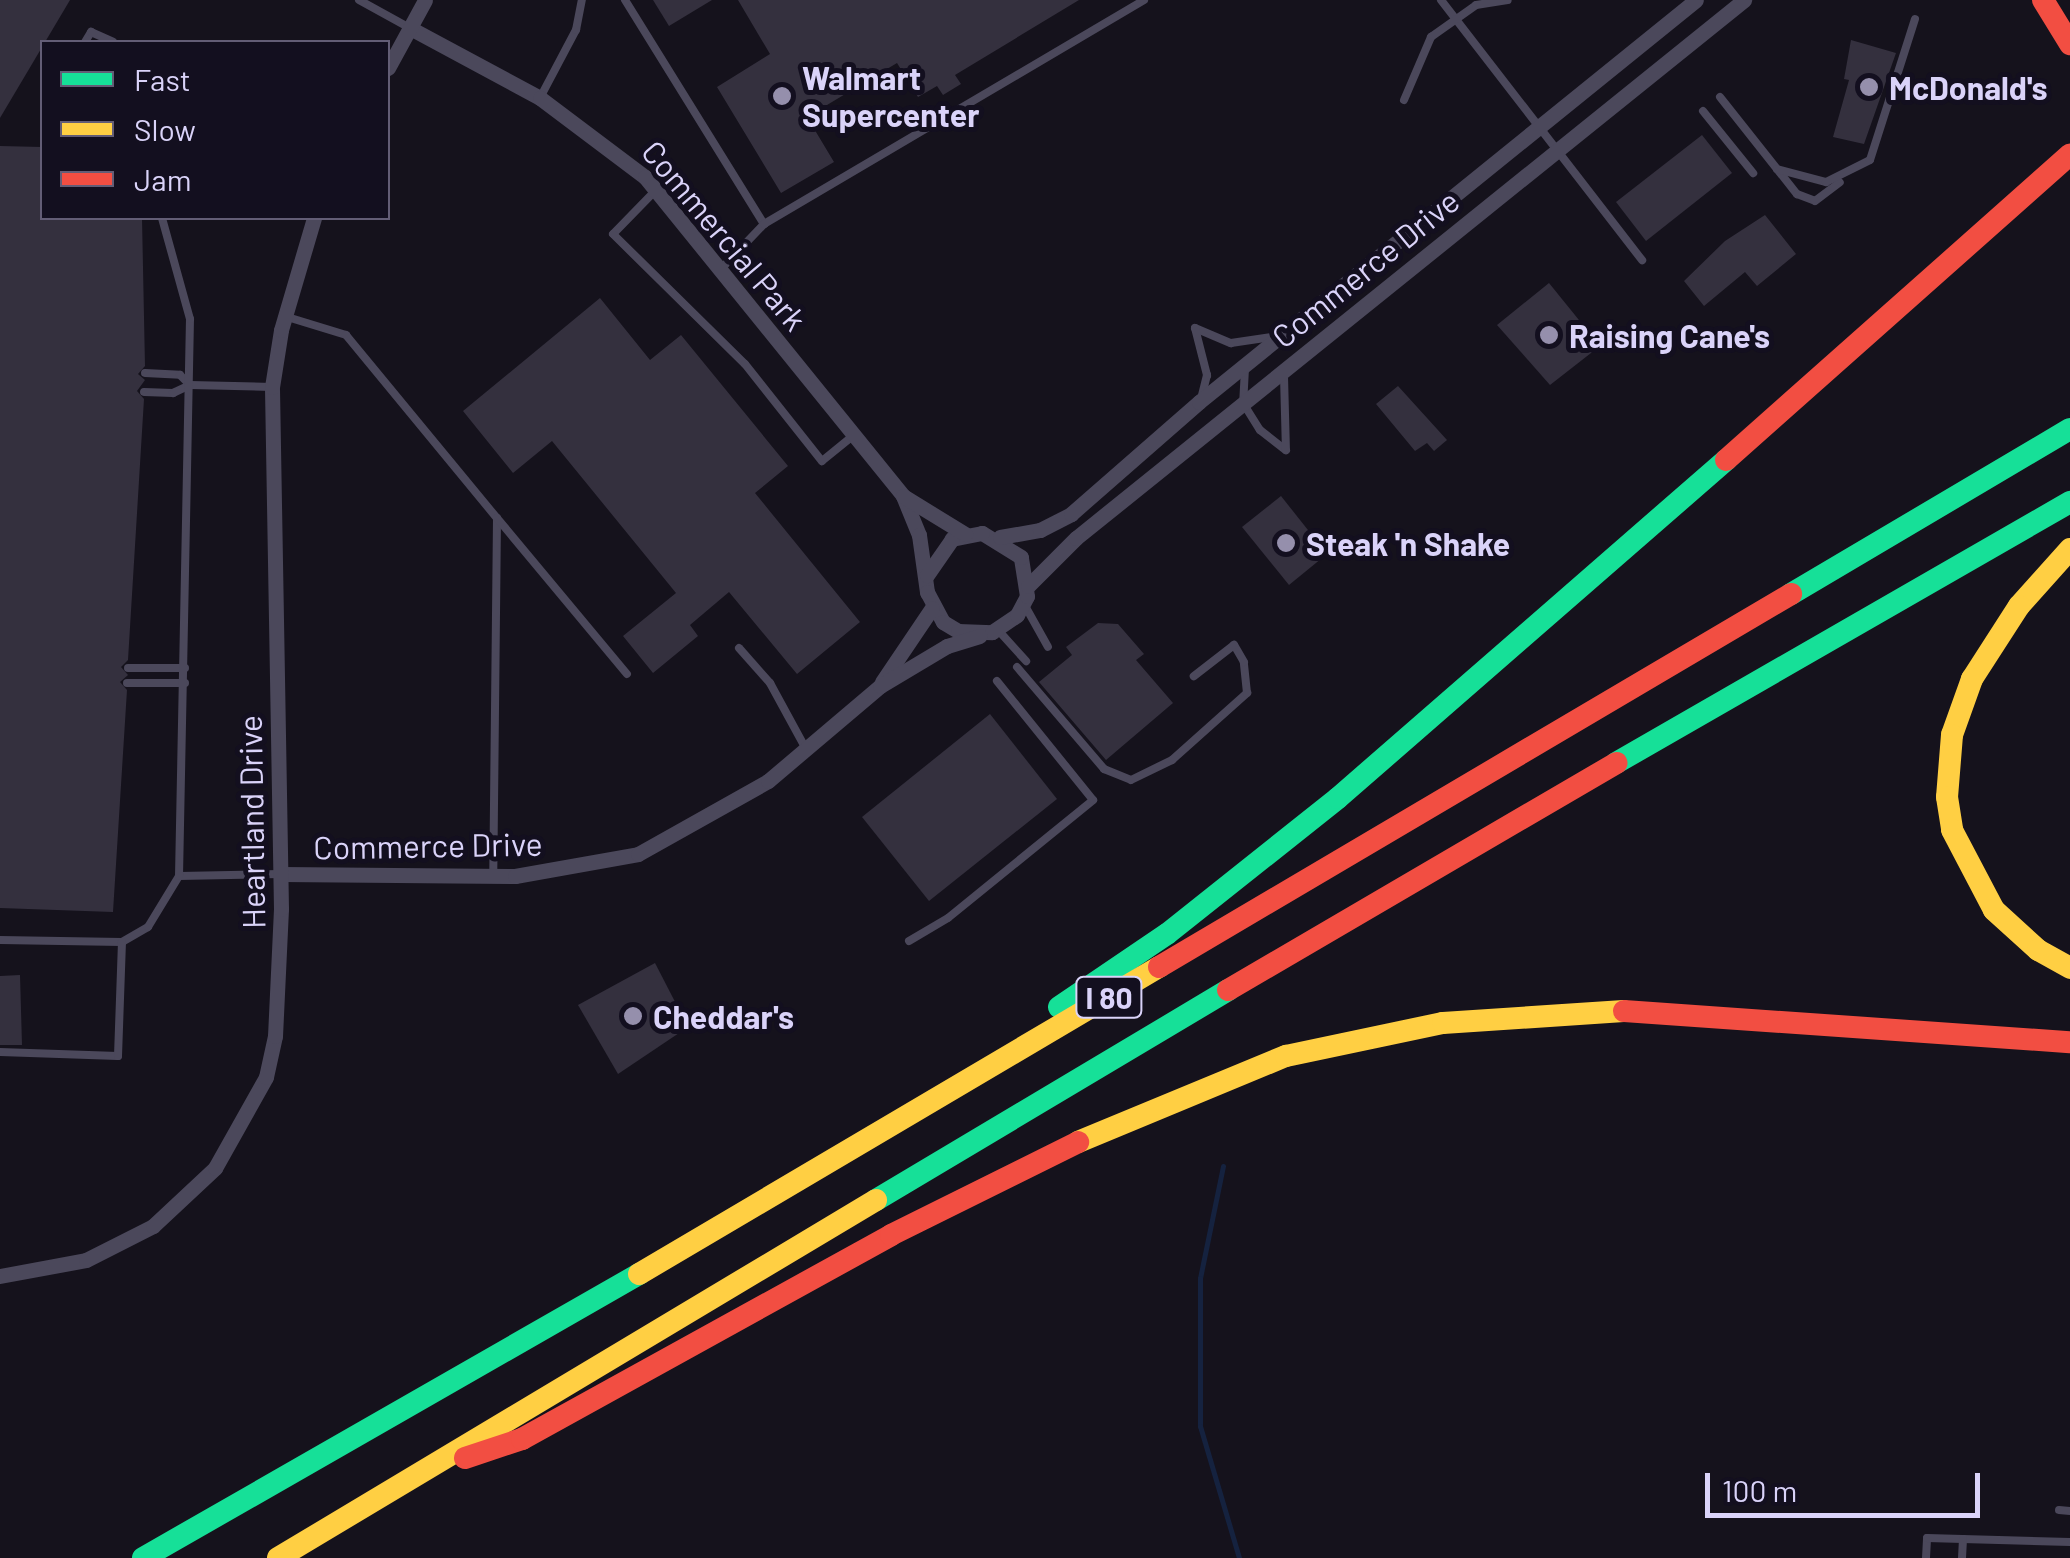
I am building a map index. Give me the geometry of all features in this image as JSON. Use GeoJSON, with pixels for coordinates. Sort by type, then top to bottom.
{"type":"FeatureCollection","features":[{"type":"Feature","properties":{"kind":"main road"},"geometry":{"type":"LineString","coordinates":[[2044,0],[2070,44]]}},
{"type":"Feature","properties":{"kind":"main road"},"geometry":{"type":"LineString","coordinates":[[862,1143],[1242,878],[2012,212],[2070,155]]}},
{"type":"Feature","properties":{"kind":"main road"},"geometry":{"type":"LineString","coordinates":[[1888,532],[2070,415]]}},
{"type":"Feature","properties":{"kind":"main road","name":"I 80"},"geometry":{"type":"LineString","coordinates":[[143,1558],[862,1143],[1888,532],[2070,428]]}},
{"type":"Feature","properties":{"kind":"main road","name":"I 80"},"geometry":{"type":"LineString","coordinates":[[278,1558],[1385,896],[2070,502]]}},
{"type":"Feature","properties":{"kind":"main road"},"geometry":{"type":"LineString","coordinates":[[2070,549],[2019,606],[1972,679],[1952,735],[1947,797],[1952,830],[1994,910],[2038,950],[2070,968]]}},
{"type":"Feature","properties":{"kind":"main road"},"geometry":{"type":"LineString","coordinates":[[416,1474],[522,1440],[891,1235],[1104,1129],[1244,1070],[1317,1048],[1442,1023],[1600,1010],[1722,1013],[2070,1042]]}},
{"type":"Feature","properties":{"kind":"street"},"geometry":{"type":"LineString","coordinates":[[390,64],[425,0]]}},
{"type":"Feature","properties":{"kind":"street","name":"Commerce Drive"},"geometry":{"type":"LineString","coordinates":[[998,537],[1056,524],[1676,8],[1696,0]]}},
{"type":"Feature","properties":{"kind":"street","name":"Commerce Drive"},"geometry":{"type":"LineString","coordinates":[[1028,586],[1076,538],[1744,0]]}},
{"type":"Feature","properties":{"kind":"street","name":"Commercial Park"},"geometry":{"type":"LineString","coordinates":[[410,28],[540,98],[622,154],[722,268],[903,496]]}},
{"type":"Feature","properties":{"kind":"street","name":"Heartland Drive"},"geometry":{"type":"LineString","coordinates":[[0,1276],[55,1269],[121,1245],[182,1202],[237,1138],[266,1077],[275,1036],[281,874],[272,388],[284,316],[313,220]]}},
{"type":"Feature","properties":{"kind":"street"},"geometry":{"type":"LineString","coordinates":[[880,686],[948,646],[995,631],[1024,604],[1028,586],[1021,557],[998,537],[966,534],[903,496]]}},
{"type":"Feature","properties":{"kind":"street"},"geometry":{"type":"LineString","coordinates":[[903,496],[927,574],[932,608],[958,631],[995,631]]}},
{"type":"Feature","properties":{"kind":"street"},"geometry":{"type":"LineString","coordinates":[[927,574],[940,548],[966,534]]}},
{"type":"Feature","properties":{"kind":"street"},"geometry":{"type":"LineString","coordinates":[[880,686],[932,608]]}},
{"type":"Feature","properties":{"kind":"street","name":"Commerce Drive"},"geometry":{"type":"LineString","coordinates":[[281,874],[546,874],[638,854],[724,810],[880,686]]}},
{"type":"Feature","properties":{"kind":"lane"},"geometry":{"type":"LineString","coordinates":[[358,0],[410,28]]}},
{"type":"Feature","properties":{"kind":"lane"},"geometry":{"type":"LineString","coordinates":[[540,98],[576,30],[582,0]]}},
{"type":"Feature","properties":{"kind":"lane"},"geometry":{"type":"LineString","coordinates":[[625,0],[764,224]]}},
{"type":"Feature","properties":{"kind":"lane"},"geometry":{"type":"LineString","coordinates":[[722,268],[764,224],[1144,0]]}},
{"type":"Feature","properties":{"kind":"lane"},"geometry":{"type":"LineString","coordinates":[[1441,0],[1536,128],[1642,260]]}},
{"type":"Feature","properties":{"kind":"lane"},"geometry":{"type":"LineString","coordinates":[[1404,100],[1416,62],[1452,18],[1476,5],[1508,0]]}},
{"type":"Feature","properties":{"kind":"lane"},"geometry":{"type":"LineString","coordinates":[[1720,97],[1797,194],[1815,201],[1870,160],[1914,19]]}},
{"type":"Feature","properties":{"kind":"lane"},"geometry":{"type":"LineString","coordinates":[[86,40],[91,32],[108,40]]}},
{"type":"Feature","properties":{"kind":"lane"},"geometry":{"type":"LineString","coordinates":[[1703,111],[1753,173]]}},
{"type":"Feature","properties":{"kind":"lane"},"geometry":{"type":"LineString","coordinates":[[1777,169],[1826,182],[1844,179]]}},
{"type":"Feature","properties":{"kind":"lane"},"geometry":{"type":"LineString","coordinates":[[656,190],[613,234],[745,364],[822,461],[854,435]]}},
{"type":"Feature","properties":{"kind":"lane"},"geometry":{"type":"LineString","coordinates":[[0,940],[122,942],[148,927],[179,876],[190,319],[163,220]]}},
{"type":"Feature","properties":{"kind":"lane"},"geometry":{"type":"LineString","coordinates":[[284,316],[346,336],[627,674]]}},
{"type":"Feature","properties":{"kind":"lane"},"geometry":{"type":"LineString","coordinates":[[1199,402],[1207,375],[1195,328],[1232,343],[1281,334]]}},
{"type":"Feature","properties":{"kind":"lane"},"geometry":{"type":"LineString","coordinates":[[1246,364],[1244,403],[1260,430],[1286,450],[1280,412],[1286,367]]}},
{"type":"Feature","properties":{"kind":"lane"},"geometry":{"type":"LineString","coordinates":[[145,373],[180,375],[190,385]]}},
{"type":"Feature","properties":{"kind":"lane"},"geometry":{"type":"LineString","coordinates":[[144,392],[173,393],[190,385],[272,388]]}},
{"type":"Feature","properties":{"kind":"lane"},"geometry":{"type":"LineString","coordinates":[[493,876],[497,518]]}},
{"type":"Feature","properties":{"kind":"lane"},"geometry":{"type":"LineString","coordinates":[[1024,604],[1048,646]]}},
{"type":"Feature","properties":{"kind":"lane"},"geometry":{"type":"LineString","coordinates":[[995,631],[1026,661]]}},
{"type":"Feature","properties":{"kind":"lane"},"geometry":{"type":"LineString","coordinates":[[1018,667],[1104,770],[1131,780],[1172,760],[1247,693],[1234,646],[1194,676]]}},
{"type":"Feature","properties":{"kind":"lane"},"geometry":{"type":"LineString","coordinates":[[739,648],[770,683],[806,748]]}},
{"type":"Feature","properties":{"kind":"lane"},"geometry":{"type":"LineString","coordinates":[[128,668],[185,668]]}},
{"type":"Feature","properties":{"kind":"lane"},"geometry":{"type":"LineString","coordinates":[[909,941],[948,918],[1093,800],[997,681]]}},
{"type":"Feature","properties":{"kind":"lane"},"geometry":{"type":"LineString","coordinates":[[127,683],[185,683]]}},
{"type":"Feature","properties":{"kind":"lane"},"geometry":{"type":"LineString","coordinates":[[179,876],[281,874]]}},
{"type":"Feature","properties":{"kind":"lane"},"geometry":{"type":"LineString","coordinates":[[0,1052],[118,1056],[122,942]]}},
{"type":"Feature","properties":{"kind":"lane"},"geometry":{"type":"LineString","coordinates":[[2059,1510],[2070,1511]]}},
{"type":"Feature","properties":{"kind":"lane"},"geometry":{"type":"LineString","coordinates":[[1926,1558],[1926,1538],[2070,1542]]}},
{"type":"Feature","properties":{"kind":"lane"},"geometry":{"type":"LineString","coordinates":[[1962,1558],[1963,1539]]}},
{"type":"Feature","properties":{"kind":"building"},"geometry":{"type":"Polygon","coordinates":[[[0,0],[70,0],[46,40],[40,40],[40,51],[0,118],[0,0]]]}},
{"type":"Feature","properties":{"kind":"building"},"geometry":{"type":"Polygon","coordinates":[[[653,0],[712,0],[669,26],[653,0]]]}},
{"type":"Feature","properties":{"kind":"building","name":"Walmart Supercenter"},"geometry":{"type":"Polygon","coordinates":[[[738,0],[1079,0],[955,75],[961,84],[943,95],[937,86],[918,97],[897,63],[807,117],[834,162],[781,193],[717,87],[770,54],[738,0]]]}},
{"type":"Feature","properties":{"kind":"building","name":"McDonald's"},"geometry":{"type":"Polygon","coordinates":[[[1851,40],[1896,53],[1864,144],[1833,137],[1849,80],[1844,79],[1851,40]]]}},
{"type":"Feature","properties":{"kind":"building"},"geometry":{"type":"Polygon","coordinates":[[[1702,135],[1732,173],[1646,241],[1616,202],[1702,135]]]}},
{"type":"Feature","properties":{"kind":"building"},"geometry":{"type":"Polygon","coordinates":[[[0,146],[40,147],[40,220],[142,220],[145,366],[138,374],[145,380],[137,391],[144,399],[128,660],[121,667],[128,675],[120,682],[127,690],[113,912],[0,908],[0,146]]]}},
{"type":"Feature","properties":{"kind":"building"},"geometry":{"type":"Polygon","coordinates":[[[1765,215],[1796,254],[1757,286],[1745,272],[1704,306],[1684,281],[1725,241],[1765,215]]]}},
{"type":"Feature","properties":{"kind":"building","name":"Raising Cane's"},"geometry":{"type":"Polygon","coordinates":[[[1549,283],[1600,346],[1550,385],[1497,325],[1549,283]]]}},
{"type":"Feature","properties":{"kind":"building"},"geometry":{"type":"Polygon","coordinates":[[[600,298],[650,360],[681,335],[788,466],[755,493],[860,622],[797,674],[729,592],[690,625],[698,636],[653,673],[623,636],[676,593],[552,441],[513,473],[463,411],[600,298]]]}},
{"type":"Feature","properties":{"kind":"building"},"geometry":{"type":"Polygon","coordinates":[[[1398,386],[1447,440],[1434,451],[1427,443],[1415,451],[1376,404],[1398,386]]]}},
{"type":"Feature","properties":{"kind":"building","name":"Steak 'n Shake"},"geometry":{"type":"Polygon","coordinates":[[[1281,496],[1327,554],[1289,585],[1242,527],[1281,496]]]}},
{"type":"Feature","properties":{"kind":"building"},"geometry":{"type":"Polygon","coordinates":[[[1098,623],[1118,624],[1144,654],[1136,660],[1173,703],[1106,760],[1039,682],[1072,655],[1066,647],[1098,623]]]}},
{"type":"Feature","properties":{"kind":"building"},"geometry":{"type":"Polygon","coordinates":[[[990,714],[1057,799],[929,901],[862,817],[990,714]]]}},
{"type":"Feature","properties":{"kind":"building","name":"Cheddar's"},"geometry":{"type":"Polygon","coordinates":[[[655,963],[688,1027],[618,1074],[578,1005],[655,963]]]}},
{"type":"Feature","properties":{"kind":"building"},"geometry":{"type":"Polygon","coordinates":[[[20,975],[22,1045],[0,1045],[0,976],[20,975]]]}},
{"type":"Feature","properties":{"kind":"waterway"},"geometry":{"type":"LineString","coordinates":[[1223,1166],[1200,1278],[1200,1426],[1239,1558]]}},
{"type":"Feature","properties":{"kind":"traffic: fast"},"geometry":{"type":"LineString","coordinates":[[1791,594],[2070,429]]}},
{"type":"Feature","properties":{"kind":"traffic: fast"},"geometry":{"type":"LineString","coordinates":[[1059,1007],[1167,934],[1338,798],[1726,460]]}},
{"type":"Feature","properties":{"kind":"traffic: fast"},"geometry":{"type":"LineString","coordinates":[[1616,763],[2070,502]]}},
{"type":"Feature","properties":{"kind":"traffic: fast"},"geometry":{"type":"LineString","coordinates":[[876,1200],[1228,990]]}},
{"type":"Feature","properties":{"kind":"traffic: fast"},"geometry":{"type":"LineString","coordinates":[[143,1558],[639,1274]]}},
{"type":"Feature","properties":{"kind":"traffic: slow"},"geometry":{"type":"LineString","coordinates":[[2070,549],[2019,606],[1972,679],[1952,735],[1947,797],[1952,830],[1994,910],[2038,950],[2070,968]]}},
{"type":"Feature","properties":{"kind":"traffic: slow"},"geometry":{"type":"LineString","coordinates":[[639,1274],[1159,967]]}},
{"type":"Feature","properties":{"kind":"traffic: slow"},"geometry":{"type":"LineString","coordinates":[[1078,1142],[1286,1056],[1443,1023],[1624,1011]]}},
{"type":"Feature","properties":{"kind":"traffic: slow"},"geometry":{"type":"LineString","coordinates":[[278,1558],[876,1200]]}},
{"type":"Feature","properties":{"kind":"traffic: jam"},"geometry":{"type":"LineString","coordinates":[[2043,0],[2070,44]]}},
{"type":"Feature","properties":{"kind":"traffic: jam"},"geometry":{"type":"LineString","coordinates":[[1726,460],[2070,155]]}},
{"type":"Feature","properties":{"kind":"traffic: jam"},"geometry":{"type":"LineString","coordinates":[[1159,967],[1791,594]]}},
{"type":"Feature","properties":{"kind":"traffic: jam"},"geometry":{"type":"LineString","coordinates":[[1228,990],[1616,763]]}},
{"type":"Feature","properties":{"kind":"traffic: jam"},"geometry":{"type":"LineString","coordinates":[[1624,1011],[2070,1042]]}},
{"type":"Feature","properties":{"kind":"traffic: jam"},"geometry":{"type":"LineString","coordinates":[[465,1458],[522,1439],[891,1235],[1078,1142]]}},
{"type":"Feature","properties":{"kind":"place","name":"McDonald's"},"geometry":{"type":"Point","coordinates":[1869,87]}},
{"type":"Feature","properties":{"kind":"place","name":"Walmart Supercenter"},"geometry":{"type":"Point","coordinates":[782,96]}},
{"type":"Feature","properties":{"kind":"place","name":"Raising Cane's"},"geometry":{"type":"Point","coordinates":[1549,335]}},
{"type":"Feature","properties":{"kind":"place","name":"Steak 'n Shake"},"geometry":{"type":"Point","coordinates":[1286,543]}},
{"type":"Feature","properties":{"kind":"place","name":"Cheddar's"},"geometry":{"type":"Point","coordinates":[633,1016]}}]}
